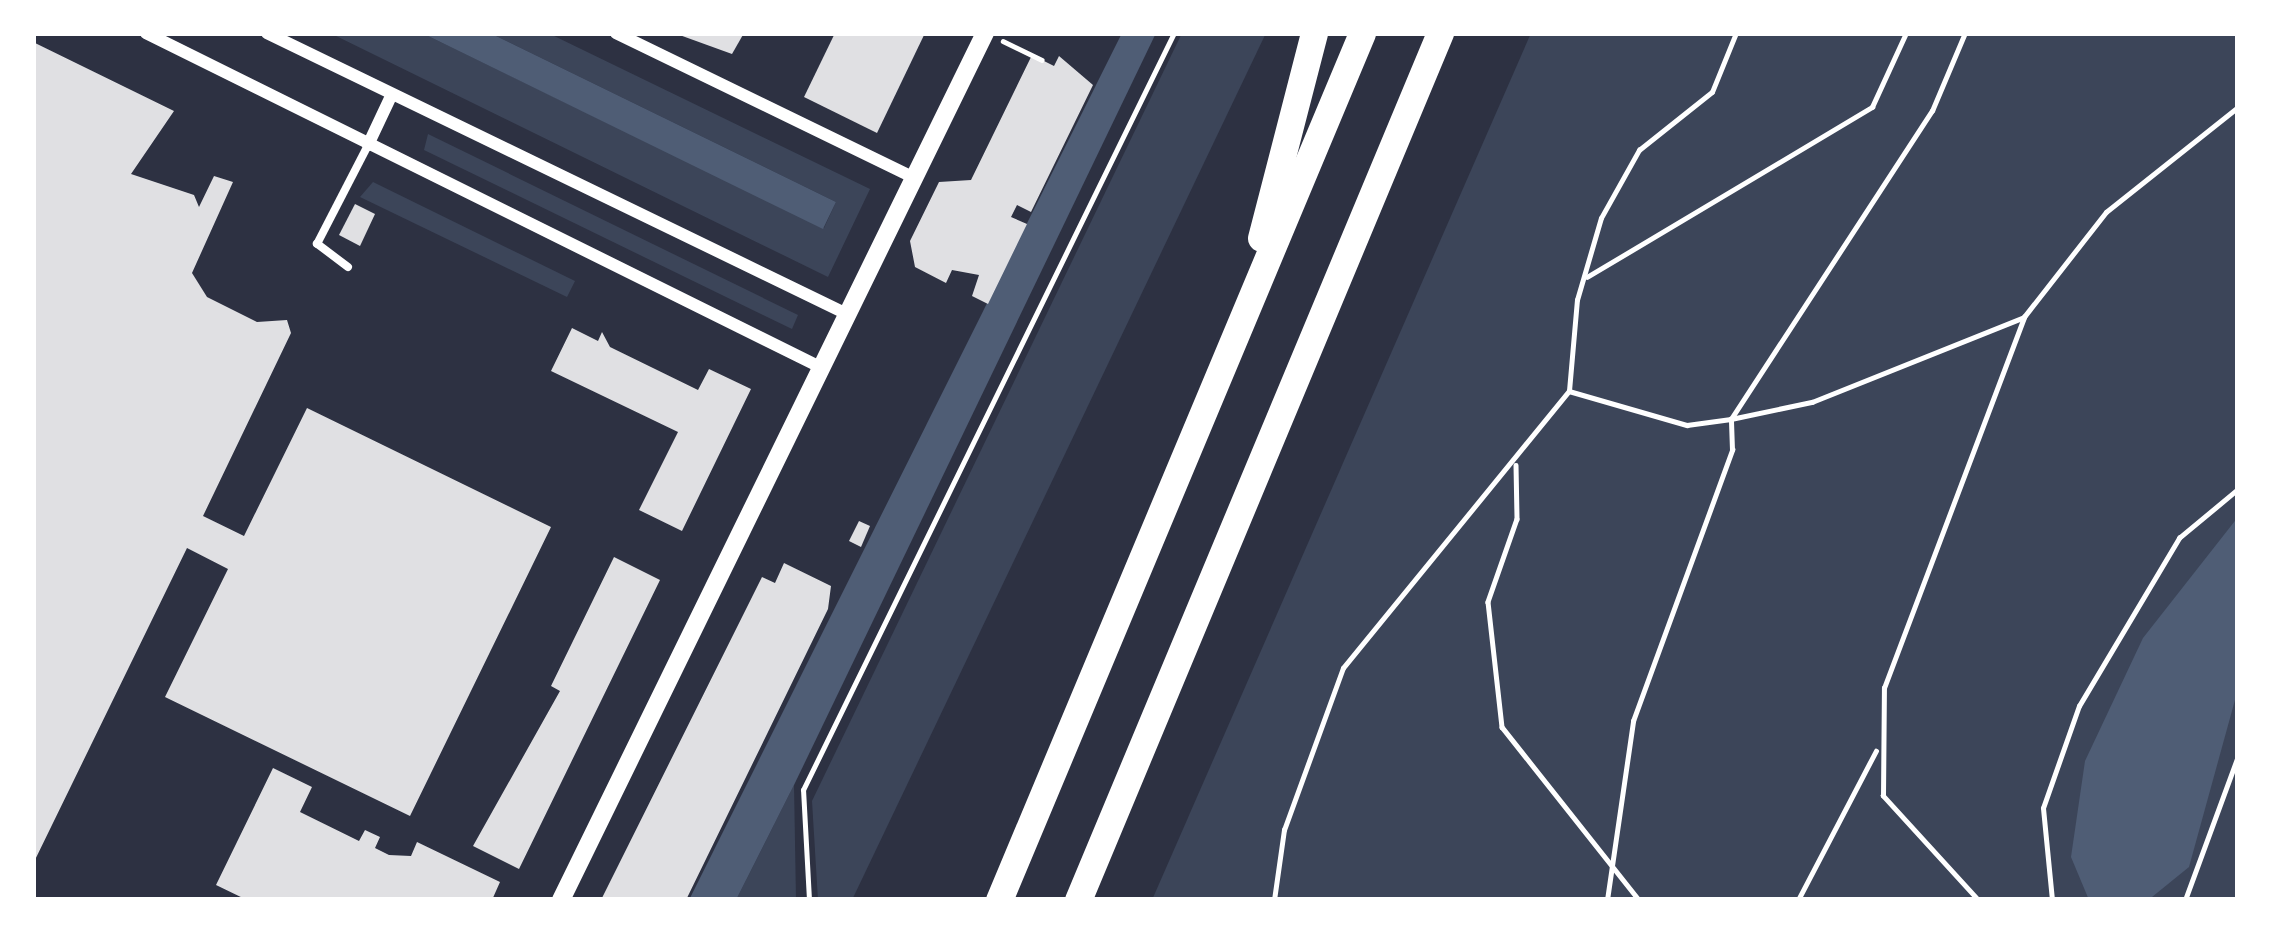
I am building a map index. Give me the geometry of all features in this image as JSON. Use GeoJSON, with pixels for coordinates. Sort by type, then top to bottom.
{"type":"FeatureCollection","features":[{"type":"Feature","properties":{"kind":"highway"},"geometry":{"type":"LineString","coordinates":[[1240,323],[1314,33]]}},
{"type":"Feature","properties":{"kind":"highway"},"geometry":{"type":"LineString","coordinates":[[999,900],[1362,33]]}},
{"type":"Feature","properties":{"kind":"highway"},"geometry":{"type":"LineString","coordinates":[[1078,900],[1439,33]]}},
{"type":"Feature","properties":{"kind":"street"},"geometry":{"type":"LineString","coordinates":[[146,33],[820,367]]}},
{"type":"Feature","properties":{"kind":"street"},"geometry":{"type":"LineString","coordinates":[[267,33],[847,314]]}},
{"type":"Feature","properties":{"kind":"street"},"geometry":{"type":"LineString","coordinates":[[616,33],[914,178]]}},
{"type":"Feature","properties":{"kind":"street"},"geometry":{"type":"LineString","coordinates":[[561,900],[986,33]]}},
{"type":"Feature","properties":{"kind":"street"},"geometry":{"type":"LineString","coordinates":[[368,145],[392,94]]}},
{"type":"Feature","properties":{"kind":"lane"},"geometry":{"type":"LineString","coordinates":[[348,267],[317,244],[368,145]]}},
{"type":"Feature","properties":{"kind":"path"},"geometry":{"type":"LineString","coordinates":[[986,33],[1042,60]]}},
{"type":"Feature","properties":{"kind":"path"},"geometry":{"type":"LineString","coordinates":[[808,900],[803,790],[1174,33]]}},
{"type":"Feature","properties":{"kind":"path"},"geometry":{"type":"LineString","coordinates":[[1274,900],[1284,830],[1343,668],[1460,516],[1516,465],[1569,391],[1584,279],[1639,150],[1712,92],[1736,33]]}},
{"type":"Feature","properties":{"kind":"path"},"geometry":{"type":"LineString","coordinates":[[1584,279],[1872,107],[1906,33]]}},
{"type":"Feature","properties":{"kind":"path"},"geometry":{"type":"LineString","coordinates":[[1607,900],[1633,722],[1732,450],[1731,419],[1932,111],[1965,33]]}},
{"type":"Feature","properties":{"kind":"path"},"geometry":{"type":"LineString","coordinates":[[1978,900],[1883,796],[1878,746],[1885,688],[2024,317],[2106,212],[2238,107]]}},
{"type":"Feature","properties":{"kind":"path"},"geometry":{"type":"LineString","coordinates":[[1569,391],[1687,425],[1731,419],[1812,402],[2024,317]]}},
{"type":"Feature","properties":{"kind":"path"},"geometry":{"type":"LineString","coordinates":[[1516,465],[1516,519],[1487,602],[1502,727],[1639,900]]}},
{"type":"Feature","properties":{"kind":"path"},"geometry":{"type":"LineString","coordinates":[[2052,900],[2043,808],[2079,706],[2179,538],[2238,489]]}},
{"type":"Feature","properties":{"kind":"path"},"geometry":{"type":"LineString","coordinates":[[1798,900],[1878,746]]}},
{"type":"Feature","properties":{"kind":"path"},"geometry":{"type":"LineString","coordinates":[[2185,900],[2238,756]]}},
{"type":"Feature","properties":{"kind":"shaded area"},"geometry":{"type":"Polygon","coordinates":[[[330,33],[422,33],[824,228],[836,202],[490,33],[548,33],[870,189],[828,277],[330,33]]]}},
{"type":"Feature","properties":{"kind":"shaded area"},"geometry":{"type":"Polygon","coordinates":[[[422,33],[490,33],[836,202],[823,229],[422,33]]]}},
{"type":"Feature","properties":{"kind":"shaded area"},"geometry":{"type":"Polygon","coordinates":[[[1122,33],[1156,33],[794,785],[736,900],[689,900],[1122,33]]]}},
{"type":"Feature","properties":{"kind":"shaded area"},"geometry":{"type":"Polygon","coordinates":[[[1182,33],[1266,33],[852,900],[818,900],[812,801],[1182,33]]]}},
{"type":"Feature","properties":{"kind":"shaded area"},"geometry":{"type":"Polygon","coordinates":[[[1531,33],[2238,33],[2238,900],[1152,900],[1531,33]]]}},
{"type":"Feature","properties":{"kind":"shaded area"},"geometry":{"type":"Polygon","coordinates":[[[428,134],[798,315],[792,329],[424,150],[428,134]]]}},
{"type":"Feature","properties":{"kind":"shaded area"},"geometry":{"type":"Polygon","coordinates":[[[373,182],[575,281],[567,297],[360,197],[373,182]]]}},
{"type":"Feature","properties":{"kind":"shaded area"},"geometry":{"type":"Polygon","coordinates":[[[2238,517],[2238,689],[2189,867],[2152,897],[2089,900],[2071,857],[2085,761],[2143,638],[2238,517]]]}},
{"type":"Feature","properties":{"kind":"shaded area"},"geometry":{"type":"Polygon","coordinates":[[[794,785],[796,900],[736,900],[794,785]]]}},
{"type":"Feature","properties":{"kind":"building"},"geometry":{"type":"Polygon","coordinates":[[[674,33],[744,33],[732,54],[674,33]]]}},
{"type":"Feature","properties":{"kind":"building"},"geometry":{"type":"Polygon","coordinates":[[[835,33],[925,33],[877,133],[804,97],[835,33]]]}},
{"type":"Feature","properties":{"kind":"building"},"geometry":{"type":"Polygon","coordinates":[[[33,42],[174,111],[131,174],[194,195],[199,207],[214,176],[233,182],[192,273],[207,297],[257,322],[287,320],[291,333],[203,516],[244,536],[307,408],[551,527],[410,816],[165,697],[228,569],[187,548],[33,864],[33,42]]]}},
{"type":"Feature","properties":{"kind":"building"},"geometry":{"type":"Polygon","coordinates":[[[1032,55],[1054,66],[1059,56],[1093,85],[1031,212],[1017,205],[1011,217],[1027,224],[988,304],[972,296],[979,275],[952,270],[946,283],[915,267],[910,241],[939,182],[971,180],[1032,55]]]}},
{"type":"Feature","properties":{"kind":"building"},"geometry":{"type":"Polygon","coordinates":[[[355,204],[375,214],[360,246],[339,235],[355,204]]]}},
{"type":"Feature","properties":{"kind":"building"},"geometry":{"type":"Polygon","coordinates":[[[572,328],[598,341],[602,332],[610,347],[698,390],[709,369],[751,389],[682,531],[639,510],[678,432],[551,371],[572,328]]]}},
{"type":"Feature","properties":{"kind":"building"},"geometry":{"type":"Polygon","coordinates":[[[859,521],[870,526],[861,547],[849,541],[859,521]]]}},
{"type":"Feature","properties":{"kind":"building"},"geometry":{"type":"Polygon","coordinates":[[[614,557],[660,580],[519,869],[473,846],[560,691],[551,686],[614,557]]]}},
{"type":"Feature","properties":{"kind":"building"},"geometry":{"type":"Polygon","coordinates":[[[784,563],[831,586],[828,609],[686,900],[601,900],[762,577],[775,583],[784,563]]]}},
{"type":"Feature","properties":{"kind":"building"},"geometry":{"type":"Polygon","coordinates":[[[273,768],[312,787],[300,812],[359,841],[365,830],[380,837],[375,848],[389,855],[411,856],[417,842],[500,882],[492,900],[247,900],[216,885],[273,768]]]}}]}
